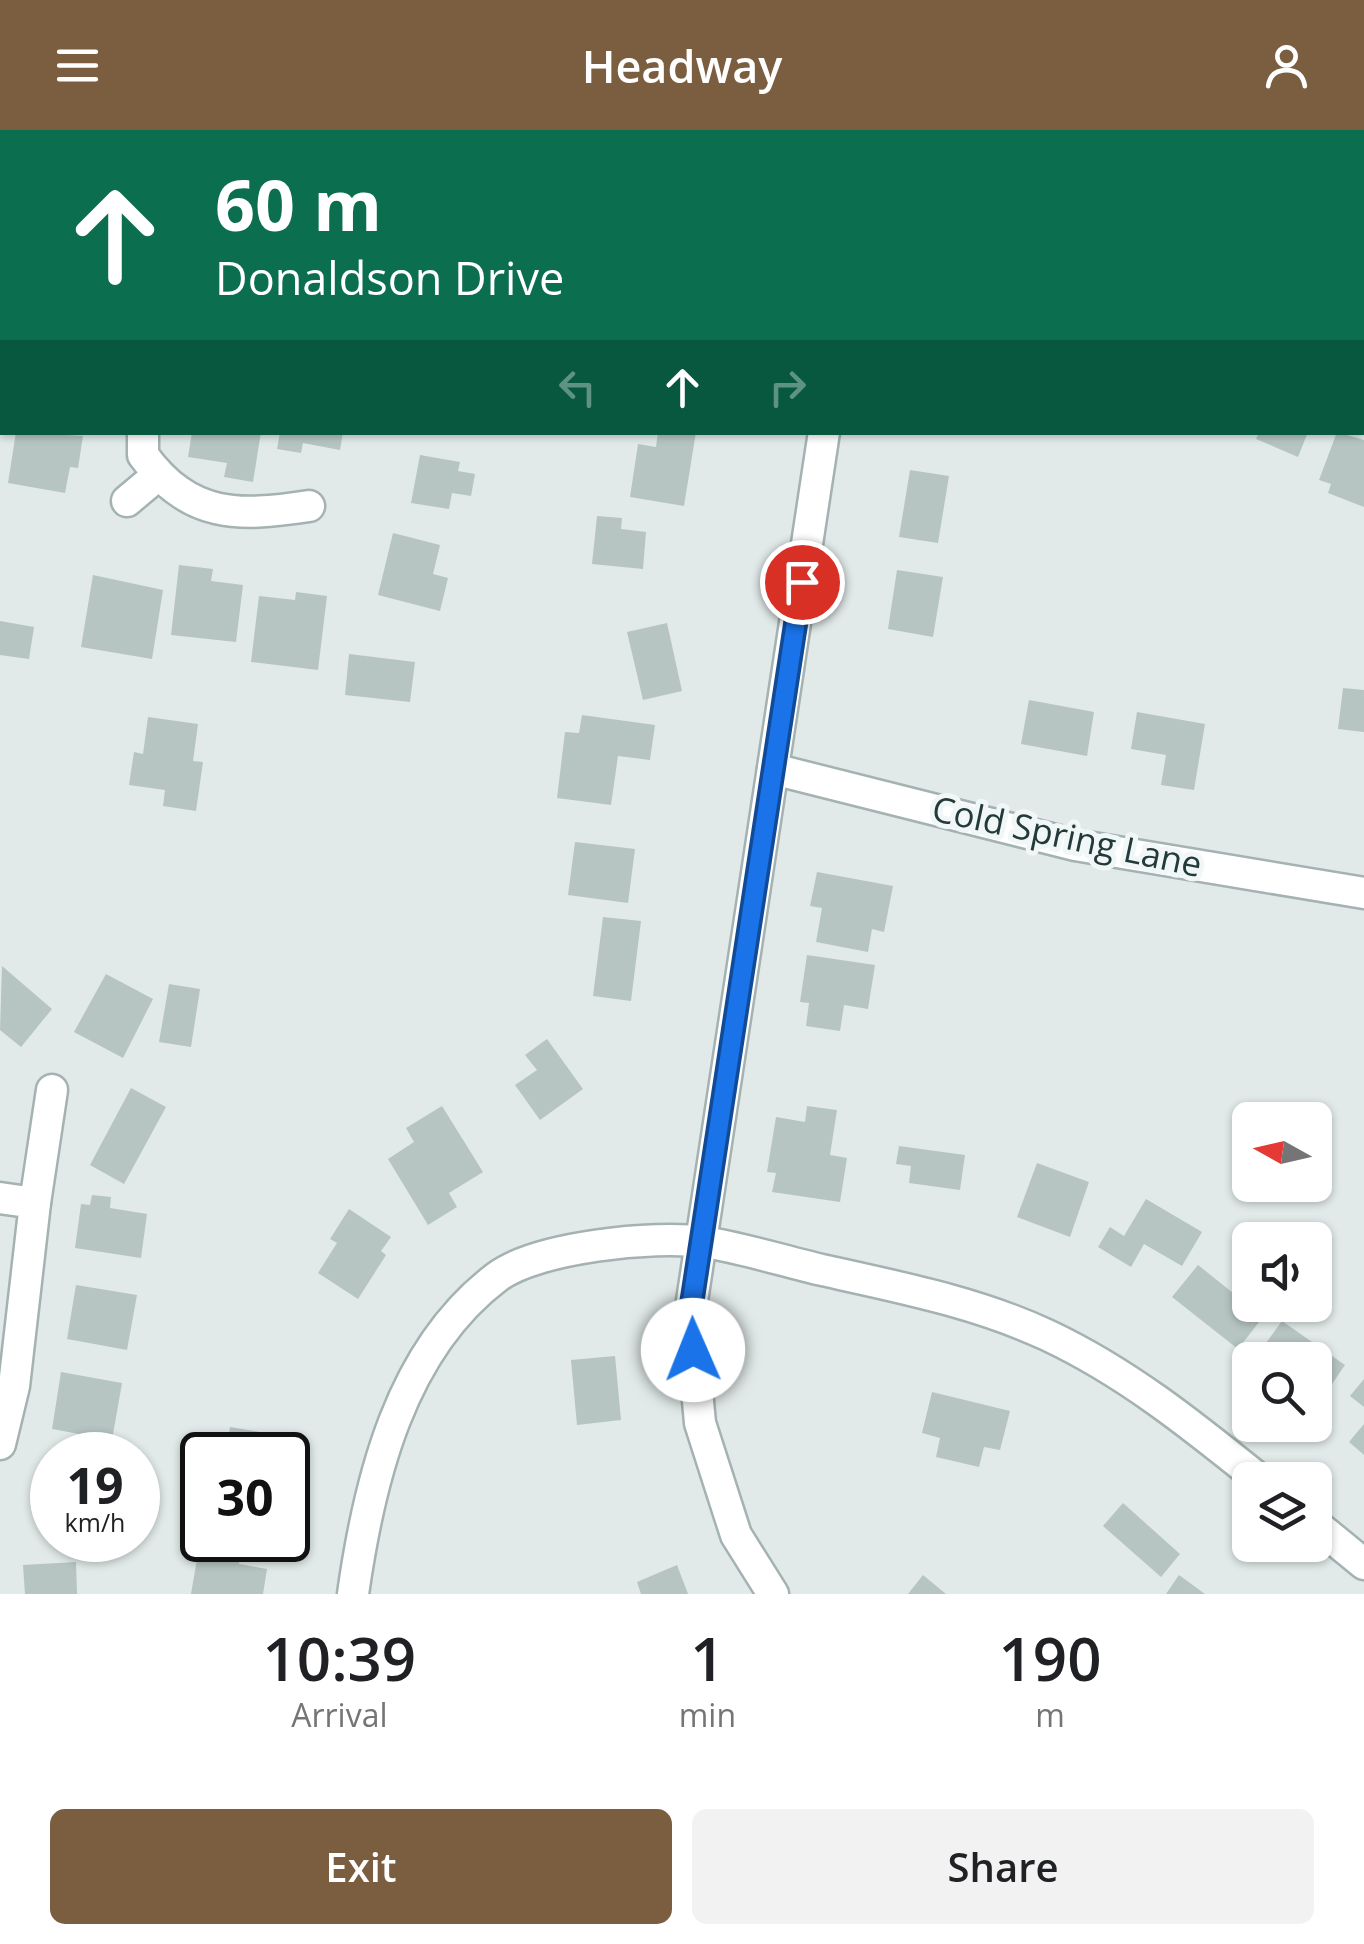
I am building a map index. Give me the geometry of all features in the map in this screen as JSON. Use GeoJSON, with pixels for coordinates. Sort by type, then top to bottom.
{"type":"FeatureCollection","features":[{"type":"Feature","properties":{"kind":"street"},"geometry":{"type":"LineString","coordinates":[[143,435],[143,454],[172,491],[230,510],[256,514],[309,506]]}},
{"type":"Feature","properties":{"kind":"street"},"geometry":{"type":"LineString","coordinates":[[773,1594],[736,1535],[700,1423],[690,1314],[722,1125],[824,435]]}},
{"type":"Feature","properties":{"kind":"street"},"geometry":{"type":"LineString","coordinates":[[127,501],[158,475]]}},
{"type":"Feature","properties":{"kind":"street","name":"Cold Spring Lane"},"geometry":{"type":"LineString","coordinates":[[773,768],[1074,845],[1364,894]]}},
{"type":"Feature","properties":{"kind":"street"},"geometry":{"type":"LineString","coordinates":[[0,1444],[14,1386],[52,1090]]}},
{"type":"Feature","properties":{"kind":"street"},"geometry":{"type":"LineString","coordinates":[[0,1198],[35,1203]]}},
{"type":"Feature","properties":{"kind":"street"},"geometry":{"type":"LineString","coordinates":[[353,1594],[380,1463],[404,1392],[451,1323],[498,1276],[550,1255],[620,1244],[701,1242],[950,1300],[1047,1335],[1160,1399],[1238,1462]]}},
{"type":"Feature","properties":{"kind":"street"},"geometry":{"type":"LineString","coordinates":[[1332,1538],[1364,1564]]}},
{"type":"Feature","properties":{"kind":"building"},"geometry":{"type":"Polygon","coordinates":[[[16,435],[83,436],[78,468],[70,467],[65,493],[8,483],[16,435]]]}},
{"type":"Feature","properties":{"kind":"building"},"geometry":{"type":"Polygon","coordinates":[[[192,435],[261,435],[253,482],[224,477],[227,463],[188,457],[192,435]]]}},
{"type":"Feature","properties":{"kind":"building"},"geometry":{"type":"Polygon","coordinates":[[[279,435],[342,435],[340,450],[303,443],[301,453],[277,449],[279,435]]]}},
{"type":"Feature","properties":{"kind":"building"},"geometry":{"type":"Polygon","coordinates":[[[658,435],[696,435],[684,506],[630,497],[638,444],[656,447],[658,435]]]}},
{"type":"Feature","properties":{"kind":"building"},"geometry":{"type":"Polygon","coordinates":[[[1258,435],[1307,435],[1298,457],[1256,439],[1258,435]]]}},
{"type":"Feature","properties":{"kind":"building"},"geometry":{"type":"Polygon","coordinates":[[[1336,435],[1364,440],[1364,507],[1328,493],[1331,484],[1319,480],[1336,435]]]}},
{"type":"Feature","properties":{"kind":"building"},"geometry":{"type":"Polygon","coordinates":[[[420,455],[460,462],[458,471],[475,474],[471,496],[452,493],[449,509],[411,503],[420,455]]]}},
{"type":"Feature","properties":{"kind":"building"},"geometry":{"type":"Polygon","coordinates":[[[910,470],[949,476],[938,543],[899,537],[910,470]]]}},
{"type":"Feature","properties":{"kind":"building"},"geometry":{"type":"Polygon","coordinates":[[[597,516],[622,518],[621,529],[646,532],[643,569],[592,564],[597,516]]]}},
{"type":"Feature","properties":{"kind":"building"},"geometry":{"type":"Polygon","coordinates":[[[393,533],[440,545],[433,574],[448,578],[440,611],[378,595],[393,533]]]}},
{"type":"Feature","properties":{"kind":"building"},"geometry":{"type":"Polygon","coordinates":[[[179,565],[213,569],[211,581],[243,585],[236,642],[171,635],[179,565]]]}},
{"type":"Feature","properties":{"kind":"building"},"geometry":{"type":"Polygon","coordinates":[[[897,570],[943,577],[933,637],[888,629],[897,570]]]}},
{"type":"Feature","properties":{"kind":"building"},"geometry":{"type":"Polygon","coordinates":[[[93,575],[163,590],[152,659],[81,647],[93,575]]]}},
{"type":"Feature","properties":{"kind":"building"},"geometry":{"type":"Polygon","coordinates":[[[296,592],[327,596],[318,670],[251,662],[259,596],[295,600],[296,592]]]}},
{"type":"Feature","properties":{"kind":"building"},"geometry":{"type":"Polygon","coordinates":[[[0,621],[34,627],[29,659],[0,655],[0,621]]]}},
{"type":"Feature","properties":{"kind":"building"},"geometry":{"type":"Polygon","coordinates":[[[667,623],[682,691],[643,700],[627,632],[667,623]]]}},
{"type":"Feature","properties":{"kind":"building"},"geometry":{"type":"Polygon","coordinates":[[[349,654],[415,662],[410,702],[345,695],[349,654]]]}},
{"type":"Feature","properties":{"kind":"building"},"geometry":{"type":"Polygon","coordinates":[[[1343,688],[1364,690],[1364,732],[1338,729],[1343,688]]]}},
{"type":"Feature","properties":{"kind":"building"},"geometry":{"type":"Polygon","coordinates":[[[1029,700],[1094,712],[1087,756],[1021,744],[1029,700]]]}},
{"type":"Feature","properties":{"kind":"building"},"geometry":{"type":"Polygon","coordinates":[[[1137,712],[1205,724],[1194,790],[1161,785],[1166,755],[1131,749],[1137,712]]]}},
{"type":"Feature","properties":{"kind":"building"},"geometry":{"type":"Polygon","coordinates":[[[582,715],[655,725],[650,760],[618,756],[611,805],[557,798],[565,732],[579,733],[582,715]]]}},
{"type":"Feature","properties":{"kind":"building"},"geometry":{"type":"Polygon","coordinates":[[[148,717],[198,724],[193,761],[203,762],[196,811],[163,806],[165,790],[129,785],[134,752],[143,754],[148,717]]]}},
{"type":"Feature","properties":{"kind":"building"},"geometry":{"type":"Polygon","coordinates":[[[575,842],[635,849],[628,903],[568,895],[575,842]]]}},
{"type":"Feature","properties":{"kind":"building"},"geometry":{"type":"Polygon","coordinates":[[[817,872],[893,886],[884,932],[872,929],[868,952],[816,942],[822,908],[810,906],[817,872]]]}},
{"type":"Feature","properties":{"kind":"building"},"geometry":{"type":"Polygon","coordinates":[[[603,917],[641,921],[631,1001],[593,996],[603,917]]]}},
{"type":"Feature","properties":{"kind":"building"},"geometry":{"type":"Polygon","coordinates":[[[807,955],[875,965],[868,1009],[844,1005],[840,1031],[806,1026],[809,1003],[800,1002],[807,955]]]}},
{"type":"Feature","properties":{"kind":"building"},"geometry":{"type":"Polygon","coordinates":[[[2,966],[52,1009],[21,1047],[0,1030],[2,966]]]}},
{"type":"Feature","properties":{"kind":"building"},"geometry":{"type":"Polygon","coordinates":[[[106,974],[153,999],[123,1058],[74,1032],[106,974]]]}},
{"type":"Feature","properties":{"kind":"building"},"geometry":{"type":"Polygon","coordinates":[[[169,984],[200,989],[191,1047],[159,1042],[169,984]]]}},
{"type":"Feature","properties":{"kind":"building"},"geometry":{"type":"Polygon","coordinates":[[[547,1039],[583,1089],[540,1120],[515,1085],[537,1070],[525,1055],[547,1039]]]}},
{"type":"Feature","properties":{"kind":"building"},"geometry":{"type":"Polygon","coordinates":[[[131,1088],[166,1107],[124,1184],[90,1165],[131,1088]]]}},
{"type":"Feature","properties":{"kind":"building"},"geometry":{"type":"Polygon","coordinates":[[[442,1106],[483,1172],[449,1193],[457,1207],[428,1225],[388,1159],[414,1142],[406,1128],[442,1106]]]}},
{"type":"Feature","properties":{"kind":"building"},"geometry":{"type":"Polygon","coordinates":[[[807,1106],[837,1110],[830,1155],[847,1158],[840,1202],[772,1192],[776,1173],[767,1172],[776,1117],[805,1122],[807,1106]]]}},
{"type":"Feature","properties":{"kind":"building"},"geometry":{"type":"Polygon","coordinates":[[[899,1146],[965,1155],[960,1190],[909,1183],[911,1166],[896,1164],[899,1146]]]}},
{"type":"Feature","properties":{"kind":"building"},"geometry":{"type":"Polygon","coordinates":[[[1037,1163],[1089,1182],[1070,1237],[1017,1217],[1037,1163]]]}},
{"type":"Feature","properties":{"kind":"building"},"geometry":{"type":"Polygon","coordinates":[[[92,1195],[111,1197],[110,1208],[147,1214],[141,1258],[75,1248],[81,1204],[90,1205],[92,1195]]]}},
{"type":"Feature","properties":{"kind":"building"},"geometry":{"type":"Polygon","coordinates":[[[1146,1199],[1202,1232],[1182,1266],[1144,1244],[1131,1267],[1098,1247],[1110,1227],[1124,1236],[1146,1199]]]}},
{"type":"Feature","properties":{"kind":"building"},"geometry":{"type":"Polygon","coordinates":[[[349,1209],[391,1237],[381,1251],[386,1255],[358,1299],[318,1273],[337,1243],[330,1239],[349,1209]]]}},
{"type":"Feature","properties":{"kind":"building"},"geometry":{"type":"Polygon","coordinates":[[[1198,1265],[1232,1292],[1232,1322],[1259,1322],[1243,1342],[1232,1344],[1172,1297],[1198,1265]]]}},
{"type":"Feature","properties":{"kind":"building"},"geometry":{"type":"Polygon","coordinates":[[[76,1285],[137,1295],[127,1350],[67,1339],[76,1285]]]}},
{"type":"Feature","properties":{"kind":"building"},"geometry":{"type":"Polygon","coordinates":[[[1283,1322],[1312,1342],[1267,1342],[1283,1322]]]}},
{"type":"Feature","properties":{"kind":"building"},"geometry":{"type":"Polygon","coordinates":[[[615,1356],[621,1420],[577,1425],[571,1360],[615,1356]]]}},
{"type":"Feature","properties":{"kind":"building"},"geometry":{"type":"Polygon","coordinates":[[[1332,1356],[1345,1365],[1332,1384],[1332,1356]]]}},
{"type":"Feature","properties":{"kind":"building"},"geometry":{"type":"Polygon","coordinates":[[[61,1372],[122,1383],[113,1432],[52,1429],[61,1372]]]}},
{"type":"Feature","properties":{"kind":"building"},"geometry":{"type":"Polygon","coordinates":[[[1364,1379],[1364,1407],[1350,1396],[1364,1379]]]}},
{"type":"Feature","properties":{"kind":"building"},"geometry":{"type":"Polygon","coordinates":[[[932,1392],[1010,1411],[1000,1450],[984,1447],[979,1467],[936,1457],[940,1438],[922,1433],[932,1392]]]}},
{"type":"Feature","properties":{"kind":"building"},"geometry":{"type":"Polygon","coordinates":[[[1364,1424],[1364,1455],[1349,1442],[1364,1424]]]}},
{"type":"Feature","properties":{"kind":"building"},"geometry":{"type":"Polygon","coordinates":[[[230,1427],[260,1432],[229,1432],[230,1427]]]}},
{"type":"Feature","properties":{"kind":"building"},"geometry":{"type":"Polygon","coordinates":[[[1123,1503],[1180,1554],[1161,1577],[1103,1526],[1123,1503]]]}},
{"type":"Feature","properties":{"kind":"building"},"geometry":{"type":"Polygon","coordinates":[[[76,1562],[77,1594],[25,1594],[23,1565],[76,1562]]]}},
{"type":"Feature","properties":{"kind":"building"},"geometry":{"type":"Polygon","coordinates":[[[196,1562],[239,1562],[267,1569],[263,1594],[191,1594],[196,1562]]]}},
{"type":"Feature","properties":{"kind":"building"},"geometry":{"type":"Polygon","coordinates":[[[677,1565],[688,1594],[641,1594],[637,1582],[677,1565]]]}},
{"type":"Feature","properties":{"kind":"building"},"geometry":{"type":"Polygon","coordinates":[[[923,1575],[946,1594],[908,1594],[923,1575]]]}},
{"type":"Feature","properties":{"kind":"building"},"geometry":{"type":"Polygon","coordinates":[[[1179,1575],[1205,1594],[1166,1594],[1179,1575]]]}},
{"type":"Feature","properties":{"kind":"route"},"geometry":{"type":"LineString","coordinates":[[693,1350],[690,1314],[802,582]]}}]}
